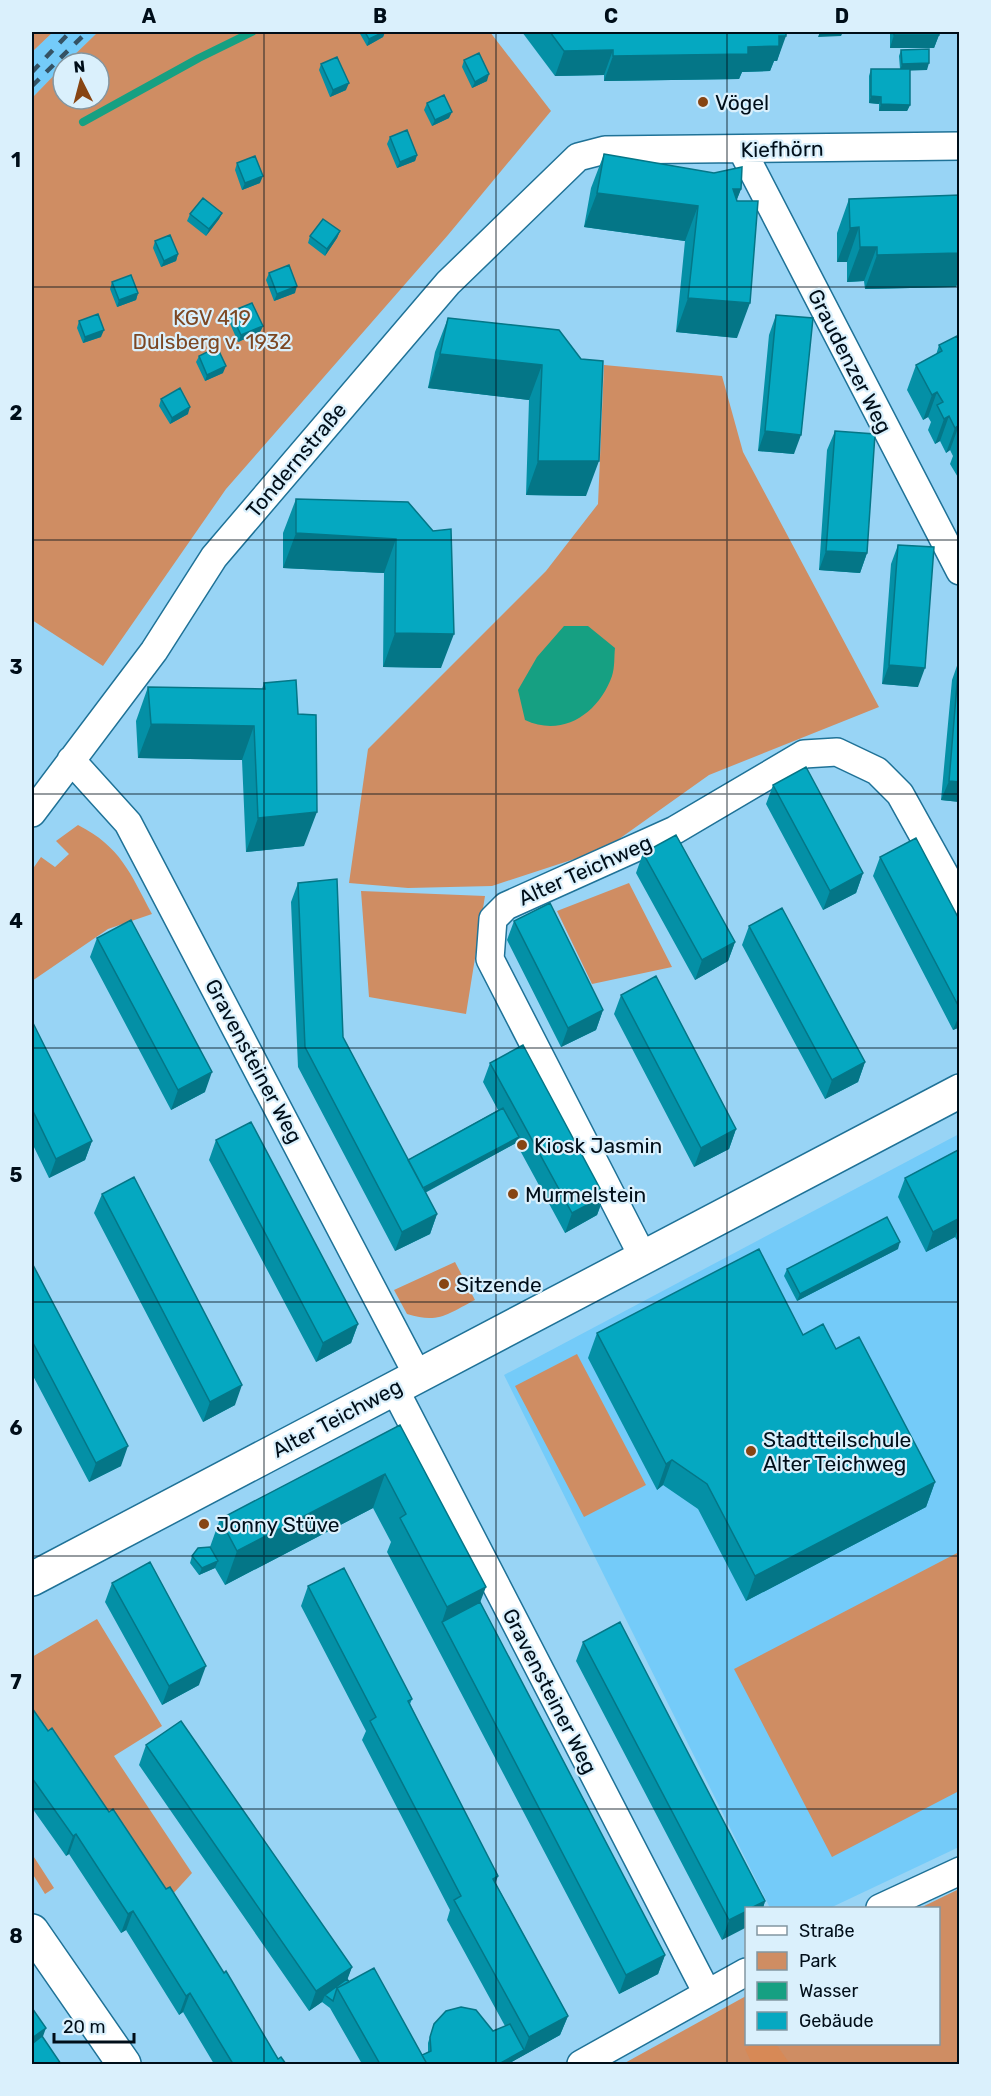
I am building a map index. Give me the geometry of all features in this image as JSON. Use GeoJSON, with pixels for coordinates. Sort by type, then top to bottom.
{"type":"FeatureCollection","features":[{"type":"Feature","properties":{"kind":"street","name":"Kiefhörn"},"geometry":{"type":"LineString","coordinates":[[605,150],[960,146]]}},
{"type":"Feature","properties":{"kind":"street","name":"Tondernstraße"},"geometry":{"type":"LineString","coordinates":[[32,813],[154,651],[214,557],[448,283],[578,158],[605,150]]}},
{"type":"Feature","properties":{"kind":"street","name":"Graudenzer Weg"},"geometry":{"type":"LineString","coordinates":[[742,150],[960,571]]}},
{"type":"Feature","properties":{"kind":"street","name":"Alter Teichweg"},"geometry":{"type":"LineString","coordinates":[[643,1257],[490,959],[493,919],[506,906],[675,830],[804,754],[837,752],[877,771],[900,794],[960,902]]}},
{"type":"Feature","properties":{"kind":"street","name":"Gravensteiner Weg"},"geometry":{"type":"LineString","coordinates":[[71,760],[128,823],[707,1993]]}},
{"type":"Feature","properties":{"kind":"street","name":"Alter Teichweg"},"geometry":{"type":"LineString","coordinates":[[32,1579],[960,1091]]}},
{"type":"Feature","properties":{"kind":"street"},"geometry":{"type":"LineString","coordinates":[[882,1907],[960,1871]]}},
{"type":"Feature","properties":{"kind":"street"},"geometry":{"type":"LineString","coordinates":[[32,1931],[124,2064]]}},
{"type":"Feature","properties":{"kind":"street"},"geometry":{"type":"LineString","coordinates":[[581,2064],[745,1973]]}},
{"type":"Feature","properties":{"kind":"shaded area"},"geometry":{"type":"Polygon","coordinates":[[[53,32],[98,32],[78,51],[51,51],[51,78],[32,98],[32,52],[53,32]]]}},
{"type":"Feature","properties":{"kind":"shaded area","name":"Stadtteilschule Alter Teichweg"},"geometry":{"type":"Polygon","coordinates":[[[959,1134],[959,1847],[832,1907],[770,1907],[504,1375],[959,1134]]]}},
{"type":"Feature","properties":{"kind":"shaded area"},"geometry":{"type":"Polygon","coordinates":[[[751,2045],[777,2045],[790,2064],[752,2064],[745,2049],[751,2045]]]}},
{"type":"Feature","properties":{"kind":"green space"},"geometry":{"type":"Polygon","coordinates":[[[32,32],[53,32],[32,52],[32,32]]]}},
{"type":"Feature","properties":{"kind":"green space","name":"KGV 419 Dulsberg v. 1932"},"geometry":{"type":"Polygon","coordinates":[[[98,32],[490,32],[551,111],[448,235],[226,489],[103,666],[32,620],[32,98],[51,78],[51,111],[111,111],[111,51],[78,51],[98,32]]]}},
{"type":"Feature","properties":{"kind":"green space"},"geometry":{"type":"Polygon","coordinates":[[[604,365],[722,376],[743,452],[879,707],[709,775],[605,849],[492,886],[408,888],[349,883],[368,749],[546,571],[598,504],[604,365]]]}},
{"type":"Feature","properties":{"kind":"green space"},"geometry":{"type":"Polygon","coordinates":[[[78,825],[93,833],[115,852],[152,914],[108,929],[32,981],[32,870],[41,857],[55,867],[69,854],[56,841],[78,825]]]}},
{"type":"Feature","properties":{"kind":"green space"},"geometry":{"type":"Polygon","coordinates":[[[629,883],[672,967],[592,984],[557,911],[629,883]]]}},
{"type":"Feature","properties":{"kind":"green space"},"geometry":{"type":"Polygon","coordinates":[[[361,891],[485,896],[466,1014],[369,997],[361,891]]]}},
{"type":"Feature","properties":{"kind":"green space"},"geometry":{"type":"Polygon","coordinates":[[[455,1262],[475,1300],[435,1318],[407,1314],[394,1290],[455,1262]]]}},
{"type":"Feature","properties":{"kind":"green space"},"geometry":{"type":"Polygon","coordinates":[[[577,1354],[646,1485],[584,1517],[515,1386],[577,1354]]]}},
{"type":"Feature","properties":{"kind":"green space"},"geometry":{"type":"Polygon","coordinates":[[[959,1552],[959,1791],[832,1857],[734,1669],[959,1552]]]}},
{"type":"Feature","properties":{"kind":"green space"},"geometry":{"type":"Polygon","coordinates":[[[97,1619],[162,1726],[114,1756],[192,1873],[171,1896],[32,1712],[32,1657],[97,1619]]]}},
{"type":"Feature","properties":{"kind":"green space"},"geometry":{"type":"Polygon","coordinates":[[[32,1854],[54,1888],[45,1894],[32,1873],[32,1854]]]}},
{"type":"Feature","properties":{"kind":"green space"},"geometry":{"type":"Polygon","coordinates":[[[959,1889],[959,2064],[623,2064],[745,1997],[745,2045],[940,2045],[940,1907],[922,1907],[959,1889]]]}},
{"type":"Feature","properties":{"kind":"water"},"geometry":{"type":"Polygon","coordinates":[[[564,626],[588,626],[615,648],[613,673],[598,701],[578,719],[553,726],[539,725],[525,720],[518,690],[537,657],[564,626]]]}},
{"type":"Feature","properties":{"kind":"building"},"geometry":{"type":"Polygon","coordinates":[[[365,32],[384,32],[369,39],[365,32]]]}},
{"type":"Feature","properties":{"kind":"building"},"geometry":{"type":"Polygon","coordinates":[[[550,32],[786,32],[786,36],[779,36],[779,46],[748,47],[748,54],[613,56],[613,50],[564,51],[550,32]]]}},
{"type":"Feature","properties":{"kind":"building"},"geometry":{"type":"Polygon","coordinates":[[[894,32],[939,32],[939,35],[894,35],[894,32]]]}},
{"type":"Feature","properties":{"kind":"building"},"geometry":{"type":"Polygon","coordinates":[[[929,49],[929,63],[902,64],[901,50],[929,49]]]}},
{"type":"Feature","properties":{"kind":"building"},"geometry":{"type":"Polygon","coordinates":[[[479,53],[489,74],[475,82],[464,60],[479,53]]]}},
{"type":"Feature","properties":{"kind":"building"},"geometry":{"type":"Polygon","coordinates":[[[337,57],[349,83],[333,90],[321,64],[337,57]]]}},
{"type":"Feature","properties":{"kind":"building"},"geometry":{"type":"Polygon","coordinates":[[[871,69],[910,69],[910,105],[881,104],[881,97],[871,96],[871,69]]]}},
{"type":"Feature","properties":{"kind":"building"},"geometry":{"type":"Polygon","coordinates":[[[444,95],[452,112],[435,120],[427,103],[444,95]]]}},
{"type":"Feature","properties":{"kind":"building"},"geometry":{"type":"Polygon","coordinates":[[[407,130],[417,155],[400,162],[390,137],[407,130]]]}},
{"type":"Feature","properties":{"kind":"building"},"geometry":{"type":"Polygon","coordinates":[[[604,154],[714,173],[742,167],[741,189],[733,189],[737,201],[758,201],[750,303],[688,298],[698,206],[597,193],[604,154]]]}},
{"type":"Feature","properties":{"kind":"building"},"geometry":{"type":"Polygon","coordinates":[[[255,156],[263,176],[245,183],[237,163],[255,156]]]}},
{"type":"Feature","properties":{"kind":"building"},"geometry":{"type":"Polygon","coordinates":[[[960,195],[960,253],[877,255],[877,247],[860,247],[859,227],[850,228],[849,199],[960,195]]]}},
{"type":"Feature","properties":{"kind":"building"},"geometry":{"type":"Polygon","coordinates":[[[203,198],[222,213],[209,229],[190,214],[203,198]]]}},
{"type":"Feature","properties":{"kind":"building"},"geometry":{"type":"Polygon","coordinates":[[[323,219],[340,231],[327,249],[310,236],[323,219]]]}},
{"type":"Feature","properties":{"kind":"building"},"geometry":{"type":"Polygon","coordinates":[[[170,235],[178,254],[164,261],[155,241],[170,235]]]}},
{"type":"Feature","properties":{"kind":"building"},"geometry":{"type":"Polygon","coordinates":[[[289,265],[297,286],[277,294],[269,273],[289,265]]]}},
{"type":"Feature","properties":{"kind":"building"},"geometry":{"type":"Polygon","coordinates":[[[131,275],[138,293],[119,300],[112,282],[131,275]]]}},
{"type":"Feature","properties":{"kind":"building"},"geometry":{"type":"Polygon","coordinates":[[[252,303],[263,326],[241,335],[230,312],[252,303]]]}},
{"type":"Feature","properties":{"kind":"building"},"geometry":{"type":"Polygon","coordinates":[[[98,314],[104,330],[85,337],[79,321],[98,314]]]}},
{"type":"Feature","properties":{"kind":"building"},"geometry":{"type":"Polygon","coordinates":[[[776,315],[813,318],[801,435],[765,431],[776,315]]]}},
{"type":"Feature","properties":{"kind":"building"},"geometry":{"type":"Polygon","coordinates":[[[448,318],[559,330],[581,359],[603,361],[599,461],[538,461],[542,365],[440,354],[448,318]]]}},
{"type":"Feature","properties":{"kind":"building"},"geometry":{"type":"Polygon","coordinates":[[[957,336],[960,341],[960,426],[955,428],[949,416],[944,419],[937,405],[943,402],[937,392],[932,395],[916,365],[942,351],[939,345],[957,336]]]}},
{"type":"Feature","properties":{"kind":"building"},"geometry":{"type":"Polygon","coordinates":[[[217,347],[226,366],[207,375],[199,356],[217,347]]]}},
{"type":"Feature","properties":{"kind":"building"},"geometry":{"type":"Polygon","coordinates":[[[180,388],[190,407],[172,418],[161,399],[180,388]]]}},
{"type":"Feature","properties":{"kind":"building"},"geometry":{"type":"Polygon","coordinates":[[[835,431],[875,434],[867,553],[826,551],[835,431]]]}},
{"type":"Feature","properties":{"kind":"building"},"geometry":{"type":"Polygon","coordinates":[[[296,499],[408,502],[433,531],[451,529],[454,634],[395,633],[396,539],[296,533],[296,499]]]}},
{"type":"Feature","properties":{"kind":"building"},"geometry":{"type":"Polygon","coordinates":[[[898,545],[934,547],[925,668],[889,665],[898,545]]]}},
{"type":"Feature","properties":{"kind":"building"},"geometry":{"type":"Polygon","coordinates":[[[960,660],[960,782],[949,781],[960,660]]]}},
{"type":"Feature","properties":{"kind":"building"},"geometry":{"type":"Polygon","coordinates":[[[296,680],[298,714],[316,715],[317,812],[258,818],[254,726],[151,724],[148,687],[265,689],[264,683],[296,680]]]}},
{"type":"Feature","properties":{"kind":"building"},"geometry":{"type":"Polygon","coordinates":[[[806,767],[863,873],[830,891],[773,785],[806,767]]]}},
{"type":"Feature","properties":{"kind":"building"},"geometry":{"type":"Polygon","coordinates":[[[676,835],[735,942],[702,960],[643,853],[676,835]]]}},
{"type":"Feature","properties":{"kind":"building"},"geometry":{"type":"Polygon","coordinates":[[[916,838],[960,921],[960,1009],[880,857],[916,838]]]}},
{"type":"Feature","properties":{"kind":"building"},"geometry":{"type":"Polygon","coordinates":[[[337,879],[343,1037],[437,1214],[402,1232],[305,1047],[298,883],[337,879]]]}},
{"type":"Feature","properties":{"kind":"building"},"geometry":{"type":"Polygon","coordinates":[[[550,903],[603,1010],[568,1028],[514,921],[550,903]]]}},
{"type":"Feature","properties":{"kind":"building"},"geometry":{"type":"Polygon","coordinates":[[[782,908],[865,1062],[832,1080],[749,926],[782,908]]]}},
{"type":"Feature","properties":{"kind":"building"},"geometry":{"type":"Polygon","coordinates":[[[131,920],[212,1072],[178,1090],[97,938],[131,920]]]}},
{"type":"Feature","properties":{"kind":"building"},"geometry":{"type":"Polygon","coordinates":[[[656,976],[736,1129],[701,1148],[621,995],[656,976]]]}},
{"type":"Feature","properties":{"kind":"building"},"geometry":{"type":"Polygon","coordinates":[[[32,1021],[92,1141],[56,1159],[32,1109],[32,1021]]]}},
{"type":"Feature","properties":{"kind":"building"},"geometry":{"type":"Polygon","coordinates":[[[523,1045],[604,1196],[572,1213],[490,1063],[523,1045]]]}},
{"type":"Feature","properties":{"kind":"building"},"geometry":{"type":"Polygon","coordinates":[[[503,1108],[519,1137],[423,1188],[408,1160],[503,1108]]]}},
{"type":"Feature","properties":{"kind":"building"},"geometry":{"type":"Polygon","coordinates":[[[251,1122],[358,1324],[323,1343],[216,1140],[251,1122]]]}},
{"type":"Feature","properties":{"kind":"building"},"geometry":{"type":"Polygon","coordinates":[[[960,1149],[960,1218],[933,1232],[905,1178],[960,1149]]]}},
{"type":"Feature","properties":{"kind":"building"},"geometry":{"type":"Polygon","coordinates":[[[134,1177],[242,1385],[210,1402],[102,1194],[134,1177]]]}},
{"type":"Feature","properties":{"kind":"building"},"geometry":{"type":"Polygon","coordinates":[[[887,1217],[900,1242],[800,1294],[787,1269],[887,1217]]]}},
{"type":"Feature","properties":{"kind":"building"},"geometry":{"type":"Polygon","coordinates":[[[759,1249],[803,1335],[823,1324],[836,1349],[859,1337],[935,1482],[755,1576],[707,1484],[672,1460],[666,1464],[597,1333],[759,1249]]]}},
{"type":"Feature","properties":{"kind":"building"},"geometry":{"type":"Polygon","coordinates":[[[32,1263],[128,1446],[96,1463],[32,1341],[32,1263]]]}},
{"type":"Feature","properties":{"kind":"building"},"geometry":{"type":"Polygon","coordinates":[[[400,1425],[486,1587],[447,1607],[400,1518],[406,1514],[385,1474],[237,1551],[220,1519],[400,1425]]]}},
{"type":"Feature","properties":{"kind":"building"},"geometry":{"type":"Polygon","coordinates":[[[210,1547],[218,1561],[202,1568],[192,1556],[198,1548],[210,1547]]]}},
{"type":"Feature","properties":{"kind":"building"},"geometry":{"type":"Polygon","coordinates":[[[150,1562],[206,1666],[169,1686],[112,1583],[150,1562]]]}},
{"type":"Feature","properties":{"kind":"building"},"geometry":{"type":"Polygon","coordinates":[[[344,1568],[412,1699],[408,1701],[498,1876],[493,1879],[568,2016],[529,2037],[454,1900],[461,1896],[370,1721],[376,1717],[308,1586],[344,1568]]]}},
{"type":"Feature","properties":{"kind":"building"},"geometry":{"type":"Polygon","coordinates":[[[480,1602],[665,1955],[626,1975],[442,1622],[480,1602]]]}},
{"type":"Feature","properties":{"kind":"building"},"geometry":{"type":"Polygon","coordinates":[[[620,1622],[765,1901],[753,1907],[745,1907],[745,1912],[729,1920],[583,1642],[620,1622]]]}},
{"type":"Feature","properties":{"kind":"building"},"geometry":{"type":"Polygon","coordinates":[[[32,1708],[48,1731],[52,1728],[109,1812],[113,1809],[166,1889],[170,1887],[224,1973],[226,1971],[278,2059],[281,2057],[286,2064],[233,2064],[190,1993],[186,1996],[133,1911],[128,1914],[76,1834],[73,1836],[32,1778],[32,1708]]]}},
{"type":"Feature","properties":{"kind":"building"},"geometry":{"type":"Polygon","coordinates":[[[181,1721],[352,1967],[316,1991],[146,1745],[181,1721]]]}},
{"type":"Feature","properties":{"kind":"building"},"geometry":{"type":"Polygon","coordinates":[[[374,1968],[427,2064],[380,2064],[337,1988],[374,1968]]]}},
{"type":"Feature","properties":{"kind":"building"},"geometry":{"type":"Polygon","coordinates":[[[347,1979],[349,1982],[337,1988],[333,2001],[325,1995],[347,1979]]]}},
{"type":"Feature","properties":{"kind":"building"},"geometry":{"type":"Polygon","coordinates":[[[461,2007],[476,2010],[493,2031],[510,2024],[524,2050],[499,2064],[427,2064],[422,2055],[431,2051],[430,2037],[434,2024],[446,2011],[461,2007]]]}},
{"type":"Feature","properties":{"kind":"building"},"geometry":{"type":"Polygon","coordinates":[[[32,2008],[46,2028],[32,2038],[32,2008]]]}},
{"type":"Feature","properties":{"kind":"building"},"geometry":{"type":"Polygon","coordinates":[[[42,2036],[61,2064],[32,2064],[32,2044],[42,2036]]]}},
{"type":"Feature","properties":{"kind":"waterway"},"geometry":{"type":"LineString","coordinates":[[83,122],[199,58],[252,32]]}},
{"type":"Feature","properties":{"kind":"railway"},"geometry":{"type":"LineString","coordinates":[[32,72],[70,32]]}},
{"type":"Feature","properties":{"kind":"railway"},"geometry":{"type":"LineString","coordinates":[[32,86],[87,32]]}},
{"type":"Feature","properties":{"kind":"place","name":"Vögel"},"geometry":{"type":"Point","coordinates":[703,102]}},
{"type":"Feature","properties":{"kind":"place","name":"Kiosk Jasmin"},"geometry":{"type":"Point","coordinates":[522,1145]}},
{"type":"Feature","properties":{"kind":"place","name":"Murmelstein"},"geometry":{"type":"Point","coordinates":[513,1194]}},
{"type":"Feature","properties":{"kind":"place","name":"Sitzende"},"geometry":{"type":"Point","coordinates":[444,1284]}},
{"type":"Feature","properties":{"kind":"place","name":"Stadtteilschule Alter Teichweg"},"geometry":{"type":"Point","coordinates":[751,1451]}},
{"type":"Feature","properties":{"kind":"place","name":"Jonny Stüve"},"geometry":{"type":"Point","coordinates":[204,1524]}}]}
